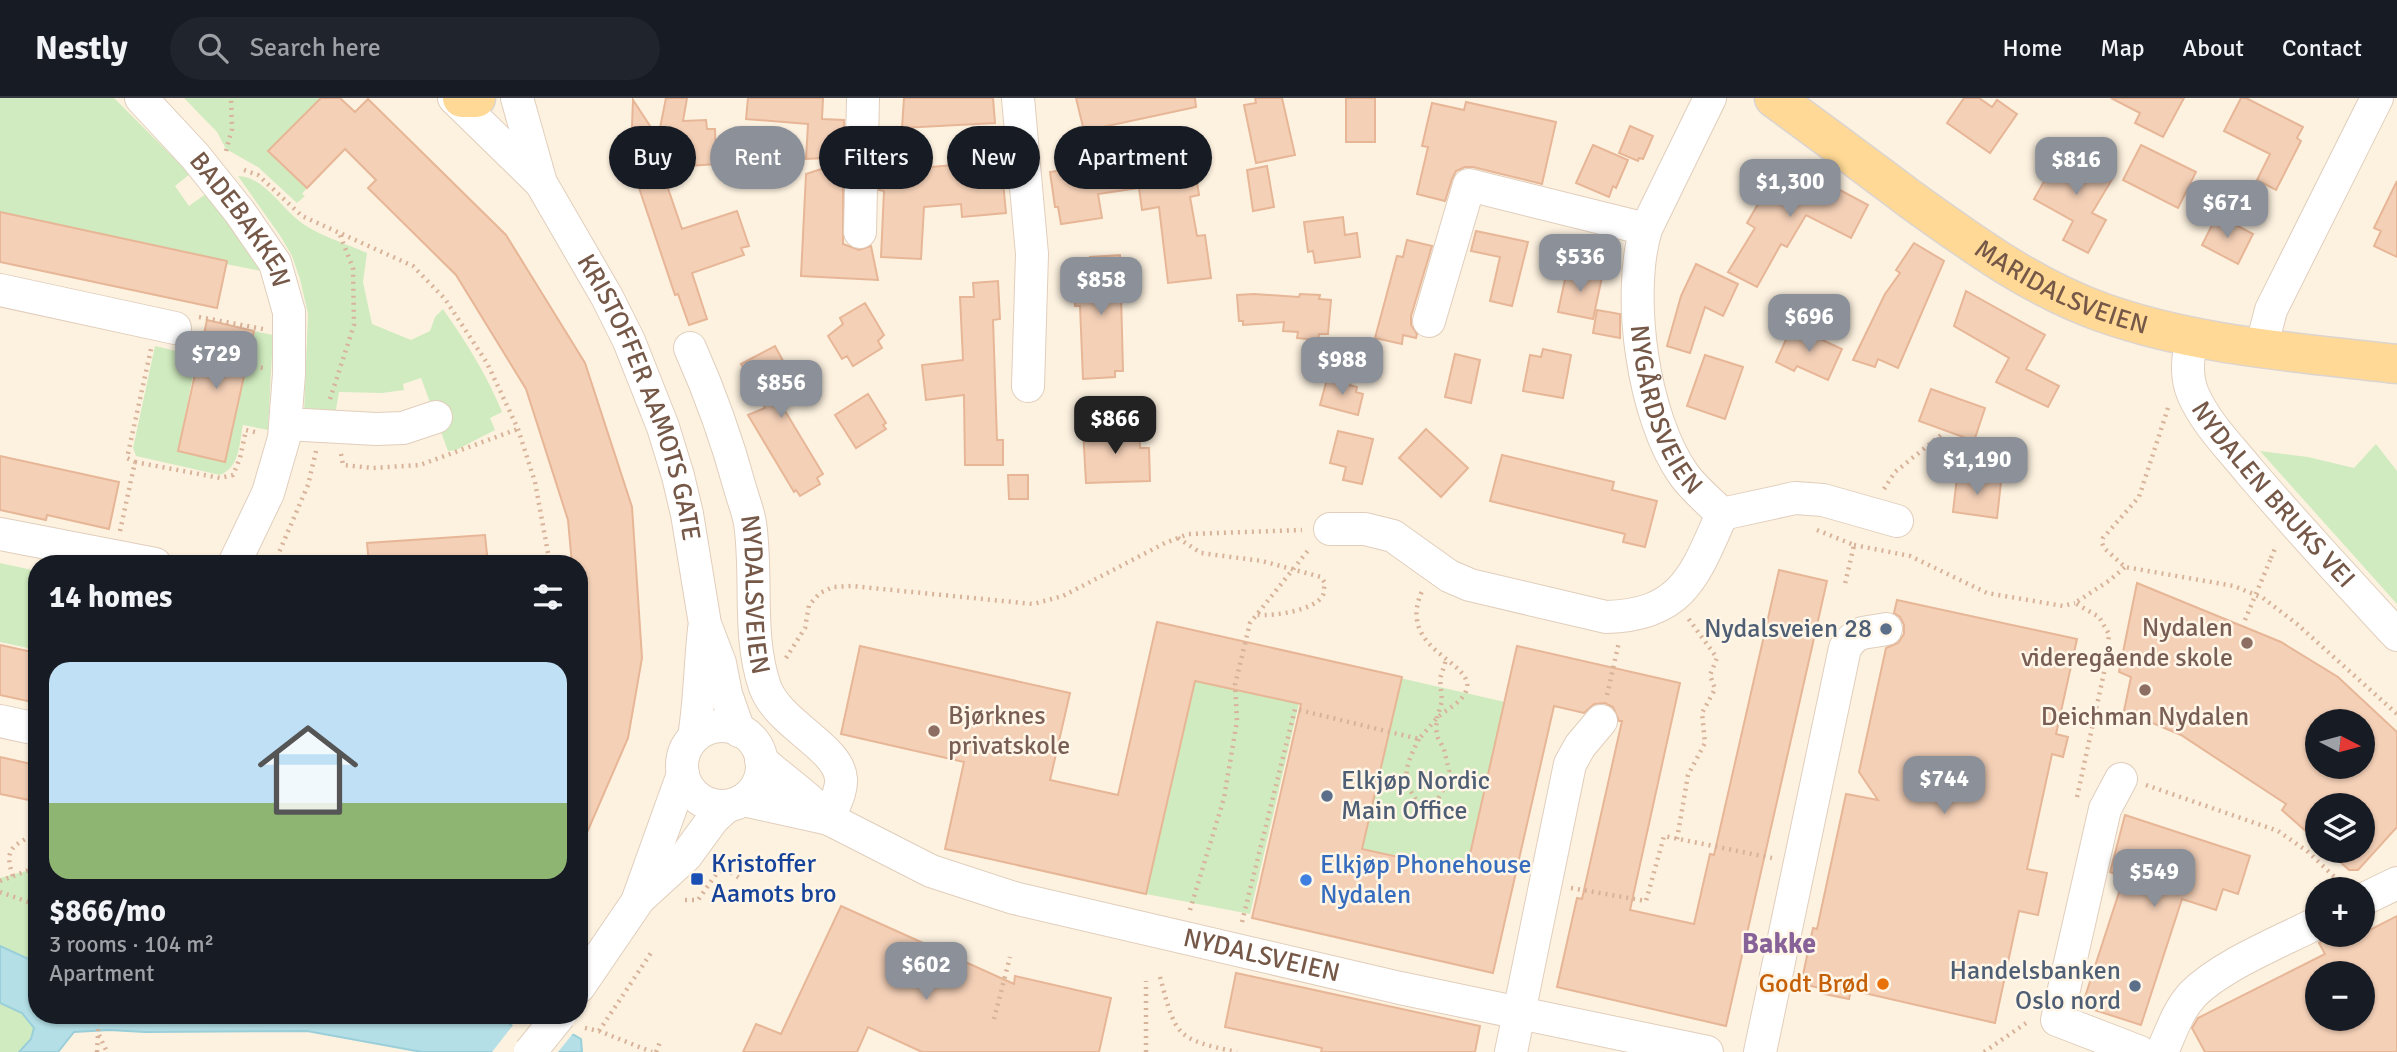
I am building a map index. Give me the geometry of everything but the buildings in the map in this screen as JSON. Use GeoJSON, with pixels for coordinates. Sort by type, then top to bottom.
{"type":"FeatureCollection","features":[{"type":"Feature","properties":{"kind":"main road"},"geometry":{"type":"LineString","coordinates":[[462,98],[476,98]]}},
{"type":"Feature","properties":{"kind":"main road","name":"MARIDALSVEIEN"},"geometry":{"type":"LineString","coordinates":[[1774,98],[1944,224],[2018,272],[2100,312],[2192,337],[2397,364]]}},
{"type":"Feature","properties":{"kind":"street","name":"BADEBAKKEN"},"geometry":{"type":"LineString","coordinates":[[141,98],[195,156],[239,211],[275,263],[289,312],[285,431],[268,493],[238,555]]}},
{"type":"Feature","properties":{"kind":"street","name":"KRISTOFFER AAMOTS GATE"},"geometry":{"type":"LineString","coordinates":[[454,98],[541,183]]}},
{"type":"Feature","properties":{"kind":"street","name":"KRISTOFFER AAMOTS GATE"},"geometry":{"type":"LineString","coordinates":[[517,98],[541,183],[629,341],[659,416],[678,476],[696,560],[705,624],[720,663],[726,694],[739,731]]}},
{"type":"Feature","properties":{"kind":"street"},"geometry":{"type":"LineString","coordinates":[[860,232],[863,98]]}},
{"type":"Feature","properties":{"kind":"street"},"geometry":{"type":"LineString","coordinates":[[1018,98],[1032,254],[1028,386]]}},
{"type":"Feature","properties":{"kind":"street","name":"NYGÅRDSVEIEN"},"geometry":{"type":"LineString","coordinates":[[1710,98],[1646,229],[1636,280],[1645,369],[1657,414],[1674,459],[1685,477],[1722,514]]}},
{"type":"Feature","properties":{"kind":"street"},"geometry":{"type":"LineString","coordinates":[[2261,348],[2271,310],[2377,98]]}},
{"type":"Feature","properties":{"kind":"street"},"geometry":{"type":"LineString","coordinates":[[1429,321],[1469,185],[1646,229]]}},
{"type":"Feature","properties":{"kind":"street"},"geometry":{"type":"LineString","coordinates":[[0,290],[166,326]]}},
{"type":"Feature","properties":{"kind":"street","name":"NYDALEN BRUKS VEI"},"geometry":{"type":"LineString","coordinates":[[2192,337],[2187,361],[2189,378],[2193,394],[2207,420],[2293,523],[2397,635]]}},
{"type":"Feature","properties":{"kind":"street","name":"NYDALSVEIEN"},"geometry":{"type":"LineString","coordinates":[[690,348],[727,443],[750,524],[757,650],[766,690],[777,708],[791,723],[838,765],[841,779],[839,792],[829,819]]}},
{"type":"Feature","properties":{"kind":"street"},"geometry":{"type":"LineString","coordinates":[[285,431],[403,428],[436,417]]}},
{"type":"Feature","properties":{"kind":"street"},"geometry":{"type":"LineString","coordinates":[[1324,529],[1364,529],[1393,536],[1449,576],[1471,585],[1606,617],[1627,617],[1648,611],[1675,596],[1695,573],[1722,514],[1795,498],[1824,500],[1883,517]]}},
{"type":"Feature","properties":{"kind":"street"},"geometry":{"type":"LineString","coordinates":[[0,534],[109,555]]}},
{"type":"Feature","properties":{"kind":"street","name":"KRISTOFFER AAMOTS GATE"},"geometry":{"type":"LineString","coordinates":[[694,737],[705,624]]}},
{"type":"Feature","properties":{"kind":"street"},"geometry":{"type":"LineString","coordinates":[[1759,1052],[1846,648],[1853,637],[1863,631],[1886,629]]}},
{"type":"Feature","properties":{"kind":"street"},"geometry":{"type":"LineString","coordinates":[[0,720],[28,727]]}},
{"type":"Feature","properties":{"kind":"street"},"geometry":{"type":"LineString","coordinates":[[1511,1052],[1570,764],[1580,746],[1601,721]]}},
{"type":"Feature","properties":{"kind":"street"},"geometry":{"type":"LineString","coordinates":[[588,974],[637,902],[686,856],[713,819],[758,783],[761,760],[754,743],[739,731],[716,727],[694,737],[684,754],[682,774],[637,902]]}},
{"type":"Feature","properties":{"kind":"street","name":"NYDALSVEIEN"},"geometry":{"type":"LineString","coordinates":[[761,760],[814,803],[829,819]]}},
{"type":"Feature","properties":{"kind":"street"},"geometry":{"type":"LineString","coordinates":[[682,774],[694,795],[715,806],[735,803]]}},
{"type":"Feature","properties":{"kind":"street"},"geometry":{"type":"LineString","coordinates":[[2121,779],[2105,809],[2057,1020],[2140,1052]]}},
{"type":"Feature","properties":{"kind":"street","name":"NYDALSVEIEN"},"geometry":{"type":"LineString","coordinates":[[735,803],[829,819],[931,870],[1004,895],[1400,988],[1707,1052]]}},
{"type":"Feature","properties":{"kind":"street"},"geometry":{"type":"LineString","coordinates":[[2375,894],[2397,883]]}},
{"type":"Feature","properties":{"kind":"street"},"geometry":{"type":"LineString","coordinates":[[2162,1052],[2177,1017],[2193,994],[2221,973],[2305,929]]}},
{"type":"Feature","properties":{"kind":"street"},"geometry":{"type":"LineString","coordinates":[[530,1052],[553,1024]]}},
{"type":"Feature","properties":{"kind":"path"},"geometry":{"type":"LineString","coordinates":[[225,154],[232,129],[231,98]]}},
{"type":"Feature","properties":{"kind":"path"},"geometry":{"type":"LineString","coordinates":[[235,167],[258,175],[302,216],[413,266],[445,299],[486,363],[518,429],[534,482],[548,555]]}},
{"type":"Feature","properties":{"kind":"path"},"geometry":{"type":"LineString","coordinates":[[265,329],[181,315],[166,326],[127,458],[135,462],[220,478],[233,475],[246,430],[285,431]]}},
{"type":"Feature","properties":{"kind":"path"},"geometry":{"type":"LineString","coordinates":[[2171,401],[2138,496],[2113,525],[2102,543],[2104,548],[2125,567],[2234,586],[2263,598],[2297,624],[2397,715]]}},
{"type":"Feature","properties":{"kind":"path"},"geometry":{"type":"LineString","coordinates":[[1883,517],[1895,472],[1941,435]]}},
{"type":"Feature","properties":{"kind":"path"},"geometry":{"type":"LineString","coordinates":[[114,555],[135,462]]}},
{"type":"Feature","properties":{"kind":"path"},"geometry":{"type":"LineString","coordinates":[[761,673],[786,658],[804,628],[809,604],[820,593],[833,587],[852,586],[1033,604],[1063,596],[1188,534],[1324,529]]}},
{"type":"Feature","properties":{"kind":"path"},"geometry":{"type":"LineString","coordinates":[[1190,910],[1224,798],[1237,721],[1235,685],[1250,623],[1324,529]]}},
{"type":"Feature","properties":{"kind":"path"},"geometry":{"type":"LineString","coordinates":[[1816,530],[1854,545],[1910,556],[1987,593],[2063,606],[2075,603],[2125,567]]}},
{"type":"Feature","properties":{"kind":"path"},"geometry":{"type":"LineString","coordinates":[[1178,538],[1200,553],[1262,561],[1321,577],[1325,583],[1322,596],[1313,605],[1293,611],[1256,615]]}},
{"type":"Feature","properties":{"kind":"path"},"geometry":{"type":"LineString","coordinates":[[1845,584],[1854,545]]}},
{"type":"Feature","properties":{"kind":"path"},"geometry":{"type":"LineString","coordinates":[[2245,620],[2271,558]]}},
{"type":"Feature","properties":{"kind":"path"},"geometry":{"type":"LineString","coordinates":[[1435,565],[1419,598],[1416,620],[1421,634],[1467,680],[1467,689],[1462,698],[1437,718],[1419,739],[1409,758],[1405,773],[1406,782],[1410,792],[1429,815],[1443,790],[1449,771],[1444,749],[1438,738],[1437,718],[1442,701],[1440,679],[1446,660]]}},
{"type":"Feature","properties":{"kind":"path"},"geometry":{"type":"LineString","coordinates":[[2075,603],[2099,617],[2109,634],[2107,659],[2075,808]]}},
{"type":"Feature","properties":{"kind":"path"},"geometry":{"type":"LineString","coordinates":[[1677,839],[1688,775],[1705,743],[1702,713],[1715,689],[1710,675],[1717,658],[1700,636]]}},
{"type":"Feature","properties":{"kind":"path"},"geometry":{"type":"LineString","coordinates":[[1601,721],[1620,637]]}},
{"type":"Feature","properties":{"kind":"path"},"geometry":{"type":"LineString","coordinates":[[1242,922],[1295,709],[1419,739]]}},
{"type":"Feature","properties":{"kind":"path"},"geometry":{"type":"LineString","coordinates":[[2155,787],[2278,831],[2307,851],[2334,877]]}},
{"type":"Feature","properties":{"kind":"path"},"geometry":{"type":"LineString","coordinates":[[1584,890],[1646,901],[1664,836],[1763,855]]}},
{"type":"Feature","properties":{"kind":"path"},"geometry":{"type":"LineString","coordinates":[[13,876],[9,864],[10,850],[28,838]]}},
{"type":"Feature","properties":{"kind":"path"},"geometry":{"type":"LineString","coordinates":[[685,900],[698,900],[717,873],[724,868],[741,879]]}},
{"type":"Feature","properties":{"kind":"path"},"geometry":{"type":"LineString","coordinates":[[0,881],[28,870]]}},
{"type":"Feature","properties":{"kind":"path"},"geometry":{"type":"LineString","coordinates":[[0,892],[28,902]]}},
{"type":"Feature","properties":{"kind":"path"},"geometry":{"type":"LineString","coordinates":[[651,953],[599,1031],[654,1052],[660,1042]]}},
{"type":"Feature","properties":{"kind":"path"},"geometry":{"type":"LineString","coordinates":[[993,1019],[1010,957]]}},
{"type":"Feature","properties":{"kind":"path"},"geometry":{"type":"LineString","coordinates":[[1160,977],[1172,1021],[1181,1033],[1201,1044],[1237,1052]]}},
{"type":"Feature","properties":{"kind":"path"},"geometry":{"type":"LineString","coordinates":[[1146,981],[1146,1052]]}},
{"type":"Feature","properties":{"kind":"path"},"geometry":{"type":"LineString","coordinates":[[97,1052],[99,1024]]}},
{"type":"Feature","properties":{"kind":"path"},"geometry":{"type":"LineString","coordinates":[[99,1034],[107,1052]]}},
{"type":"Feature","properties":{"kind":"path"},"geometry":{"type":"LineString","coordinates":[[1984,1052],[1993,1047]]}},
{"type":"Feature","properties":{"kind":"green space"},"geometry":{"type":"Polygon","coordinates":[[[0,98],[114,98],[190,174],[175,186],[189,206],[207,193],[237,231],[261,271],[0,212],[0,98]]]}},
{"type":"Feature","properties":{"kind":"green space"},"geometry":{"type":"Polygon","coordinates":[[[184,98],[321,98],[268,151],[307,188],[302,194],[305,196],[297,203],[258,167],[226,149],[217,132],[184,98]]]}},
{"type":"Feature","properties":{"kind":"green space"},"geometry":{"type":"Polygon","coordinates":[[[238,176],[247,177],[263,186],[305,225],[367,253],[363,282],[372,324],[411,340],[430,331],[435,317],[443,309],[476,359],[502,412],[490,418],[495,430],[456,450],[448,451],[421,378],[403,384],[404,390],[382,393],[339,392],[335,415],[304,414],[308,314],[300,279],[292,256],[281,237],[238,176]]]}},
{"type":"Feature","properties":{"kind":"green space"},"geometry":{"type":"Polygon","coordinates":[[[254,331],[273,335],[268,430],[243,425],[235,461],[220,475],[136,456],[133,448],[155,346],[185,353],[188,343],[199,345],[178,451],[225,462],[254,331]]]}},
{"type":"Feature","properties":{"kind":"green space"},"geometry":{"type":"Polygon","coordinates":[[[2376,444],[2397,471],[2397,604],[2260,451],[2308,457],[2354,468],[2376,444]]]}},
{"type":"Feature","properties":{"kind":"green space"},"geometry":{"type":"Polygon","coordinates":[[[0,563],[28,569],[28,648],[0,642],[0,563]]]}},
{"type":"Feature","properties":{"kind":"green space"},"geometry":{"type":"Polygon","coordinates":[[[1400,678],[1505,702],[1466,873],[1361,849],[1400,678]]]}},
{"type":"Feature","properties":{"kind":"green space"},"geometry":{"type":"Polygon","coordinates":[[[1194,681],[1299,703],[1250,914],[1146,894],[1194,681]]]}},
{"type":"Feature","properties":{"kind":"green space"},"geometry":{"type":"Polygon","coordinates":[[[28,870],[28,959],[0,946],[0,878],[28,870]]]}},
{"type":"Feature","properties":{"kind":"green space"},"geometry":{"type":"Polygon","coordinates":[[[0,1003],[22,1013],[28,1024],[34,1028],[31,1039],[19,1052],[0,1052],[0,1003]]]}},
{"type":"Feature","properties":{"kind":"water"},"geometry":{"type":"Polygon","coordinates":[[[0,946],[28,959],[28,1020],[22,1013],[0,1003],[0,946]]]}},
{"type":"Feature","properties":{"kind":"water"},"geometry":{"type":"Polygon","coordinates":[[[31,1024],[510,1024],[525,1032],[574,1035],[581,1039],[582,1052],[422,1052],[307,1031],[109,1030],[74,1032],[58,1052],[19,1052],[31,1039],[34,1028],[31,1024]]]}},
{"type":"Feature","properties":{"kind":"pier"},"geometry":{"type":"Polygon","coordinates":[[[514,1024],[524,1030],[545,1034],[575,1031],[558,1052],[492,1052],[514,1024]]]}},
{"type":"Feature","properties":{"kind":"place","name":"Nydalsveien 28"},"geometry":{"type":"Point","coordinates":[1886,629]}},
{"type":"Feature","properties":{"kind":"place","name":"Nydalen videregående skole"},"geometry":{"type":"Point","coordinates":[2247,643]}},
{"type":"Feature","properties":{"kind":"place","name":"Deichman Nydalen"},"geometry":{"type":"Point","coordinates":[2145,690]}},
{"type":"Feature","properties":{"kind":"place","name":"Bjørknes privatskole"},"geometry":{"type":"Point","coordinates":[934,731]}},
{"type":"Feature","properties":{"kind":"place","name":"Elkjøp Nordic Main Office"},"geometry":{"type":"Point","coordinates":[1327,796]}},
{"type":"Feature","properties":{"kind":"place","name":"Kristoffer Aamots bro"},"geometry":{"type":"Point","coordinates":[697,879]}},
{"type":"Feature","properties":{"kind":"place","name":"Elkjøp Phonehouse Nydalen"},"geometry":{"type":"Point","coordinates":[1306,880]}},
{"type":"Feature","properties":{"kind":"place","name":"Godt Brød"},"geometry":{"type":"Point","coordinates":[1883,984]}},
{"type":"Feature","properties":{"kind":"place","name":"Handelsbanken Oslo nord"},"geometry":{"type":"Point","coordinates":[2135,986]}},
{"type":"Feature","properties":{"kind":"district","name":"Bakke"},"geometry":{"type":"Point","coordinates":[1779,944]}}]}
